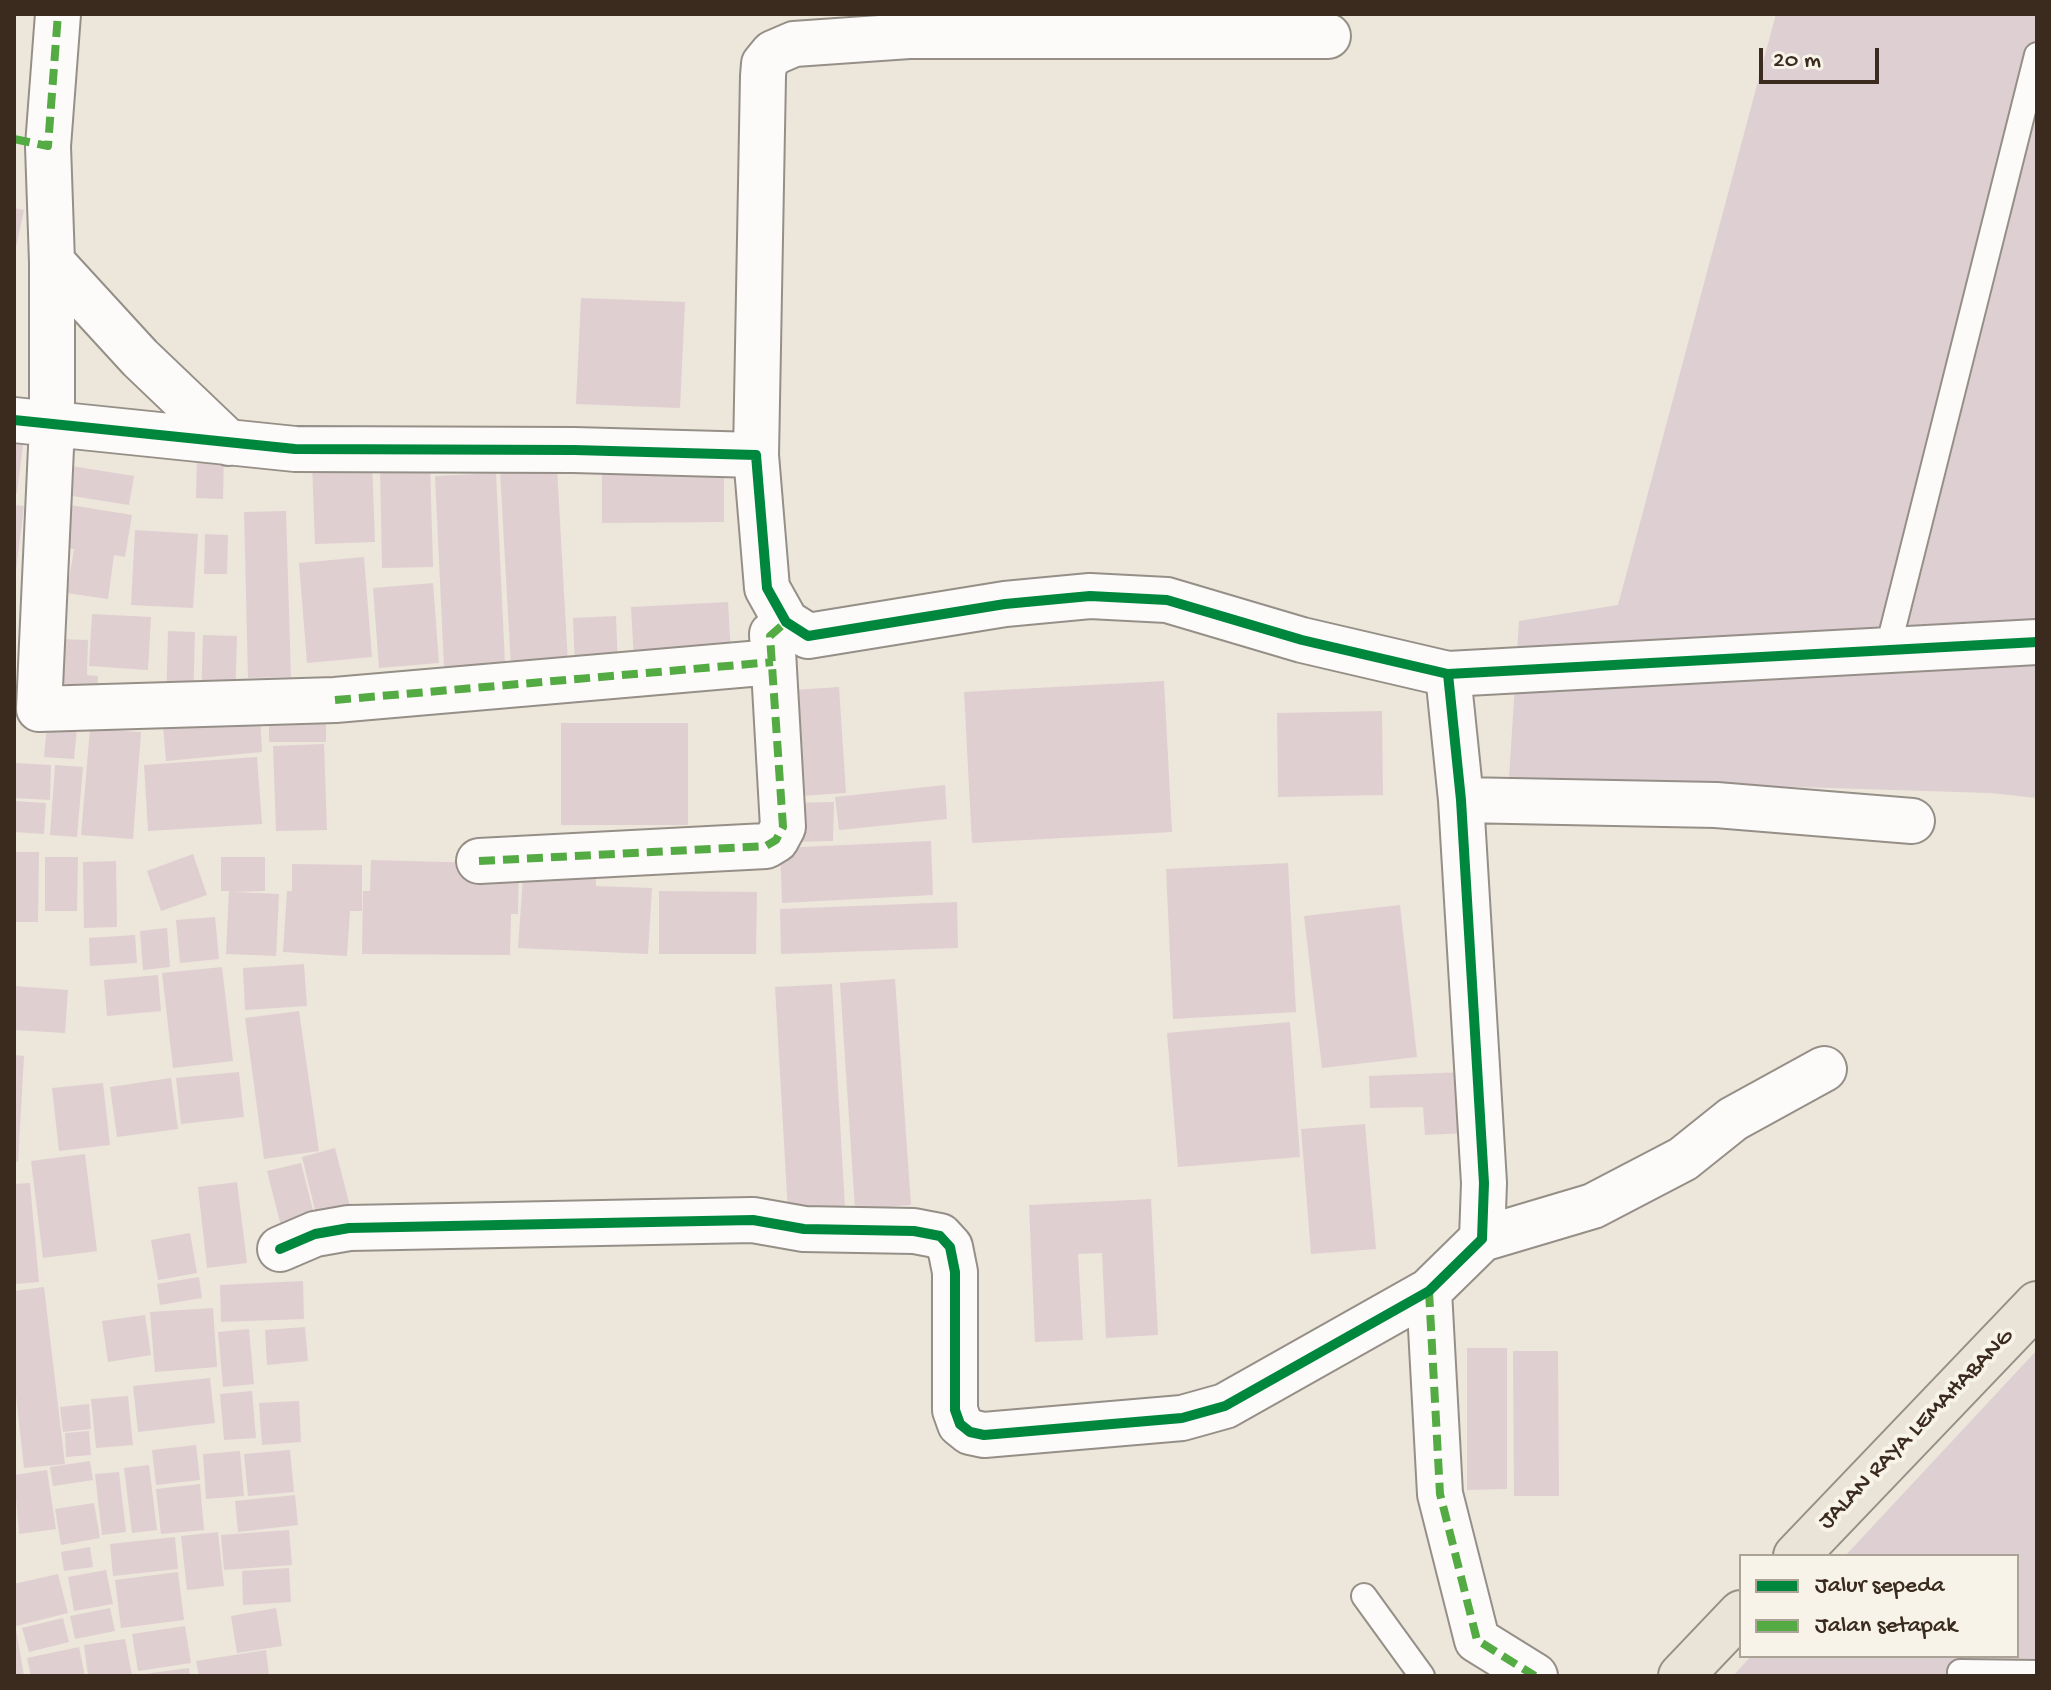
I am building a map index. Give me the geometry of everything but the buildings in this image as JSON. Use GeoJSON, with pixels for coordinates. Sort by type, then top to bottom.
{"type":"FeatureCollection","features":[{"type":"Feature","properties":{"kind":"main road","name":"JALAN RAYA LEMAHABANG"},"geometry":{"type":"LineString","coordinates":[[1798,1554],[2037,1304]]}},
{"type":"Feature","properties":{"kind":"main road"},"geometry":{"type":"LineString","coordinates":[[1681,1676],[1739,1615]]}},
{"type":"Feature","properties":{"kind":"street"},"geometry":{"type":"LineString","coordinates":[[58,14],[31,143],[52,262],[33,423],[26,707],[335,700],[779,642],[1005,604],[1090,596],[1167,600],[1302,640],[1448,674],[2037,642]]}},
{"type":"Feature","properties":{"kind":"street"},"geometry":{"type":"LineString","coordinates":[[479,861],[766,846],[776,840],[783,827],[779,642],[767,588],[756,455],[763,76],[764,64],[773,53],[794,44],[909,36],[1328,36]]}},
{"type":"Feature","properties":{"kind":"street"},"geometry":{"type":"LineString","coordinates":[[52,262],[140,358],[229,443]]}},
{"type":"Feature","properties":{"kind":"street"},"geometry":{"type":"LineString","coordinates":[[33,423],[295,449],[574,450],[756,455]]}},
{"type":"Feature","properties":{"kind":"street"},"geometry":{"type":"LineString","coordinates":[[1448,674],[1461,800],[1484,1183],[1482,1239]]}},
{"type":"Feature","properties":{"kind":"street"},"geometry":{"type":"LineString","coordinates":[[1461,800],[1716,805],[1912,821]]}},
{"type":"Feature","properties":{"kind":"street"},"geometry":{"type":"LineString","coordinates":[[280,1249],[315,1234],[365,1227],[753,1220],[804,1229],[914,1231],[940,1236],[950,1247],[955,1272],[955,1410],[960,1424],[970,1432],[984,1435],[1182,1418],[1225,1406],[1429,1291],[1482,1239],[1593,1206],[1683,1159],[1733,1119],[1824,1069]]}},
{"type":"Feature","properties":{"kind":"street"},"geometry":{"type":"LineString","coordinates":[[1429,1291],[1440,1494],[1477,1640],[1535,1676]]}},
{"type":"Feature","properties":{"kind":"lane"},"geometry":{"type":"LineString","coordinates":[[1887,652],[2037,55]]}},
{"type":"Feature","properties":{"kind":"lane"},"geometry":{"type":"LineString","coordinates":[[1364,1596],[1422,1676]]}},
{"type":"Feature","properties":{"kind":"lane"},"geometry":{"type":"LineString","coordinates":[[1960,1672],[2037,1673]]}},
{"type":"Feature","properties":{"kind":"shaded area"},"geometry":{"type":"Polygon","coordinates":[[[1776,14],[2037,14],[2037,798],[1990,793],[1509,778],[1519,621],[1618,605],[1776,14]]]}},
{"type":"Feature","properties":{"kind":"shaded area"},"geometry":{"type":"Polygon","coordinates":[[[2037,1350],[2037,1676],[1733,1676],[1749,1658],[2019,1658],[2019,1554],[1847,1554],[2037,1350]]]}},
{"type":"Feature","properties":{"kind":"marked path"},"geometry":{"type":"LineString","coordinates":[[14,139],[48,146],[58,14]]}},
{"type":"Feature","properties":{"kind":"marked path"},"geometry":{"type":"LineString","coordinates":[[479,861],[766,846],[776,840],[783,827],[770,636],[786,622]]}},
{"type":"Feature","properties":{"kind":"marked path"},"geometry":{"type":"LineString","coordinates":[[335,700],[773,662]]}},
{"type":"Feature","properties":{"kind":"marked path"},"geometry":{"type":"LineString","coordinates":[[1429,1291],[1440,1494],[1477,1640],[1535,1676]]}},
{"type":"Feature","properties":{"kind":"cycle path"},"geometry":{"type":"LineString","coordinates":[[14,420],[295,449],[574,450],[756,455],[767,588],[786,622],[808,636],[1005,604],[1090,596],[1167,600],[1302,640],[1448,674],[2037,642]]}},
{"type":"Feature","properties":{"kind":"cycle path"},"geometry":{"type":"LineString","coordinates":[[280,1249],[315,1234],[349,1228],[753,1220],[804,1229],[914,1231],[940,1236],[950,1247],[955,1272],[955,1410],[960,1424],[970,1432],[984,1435],[1182,1418],[1225,1406],[1429,1291],[1482,1239],[1484,1183],[1461,800],[1448,674]]}}]}
